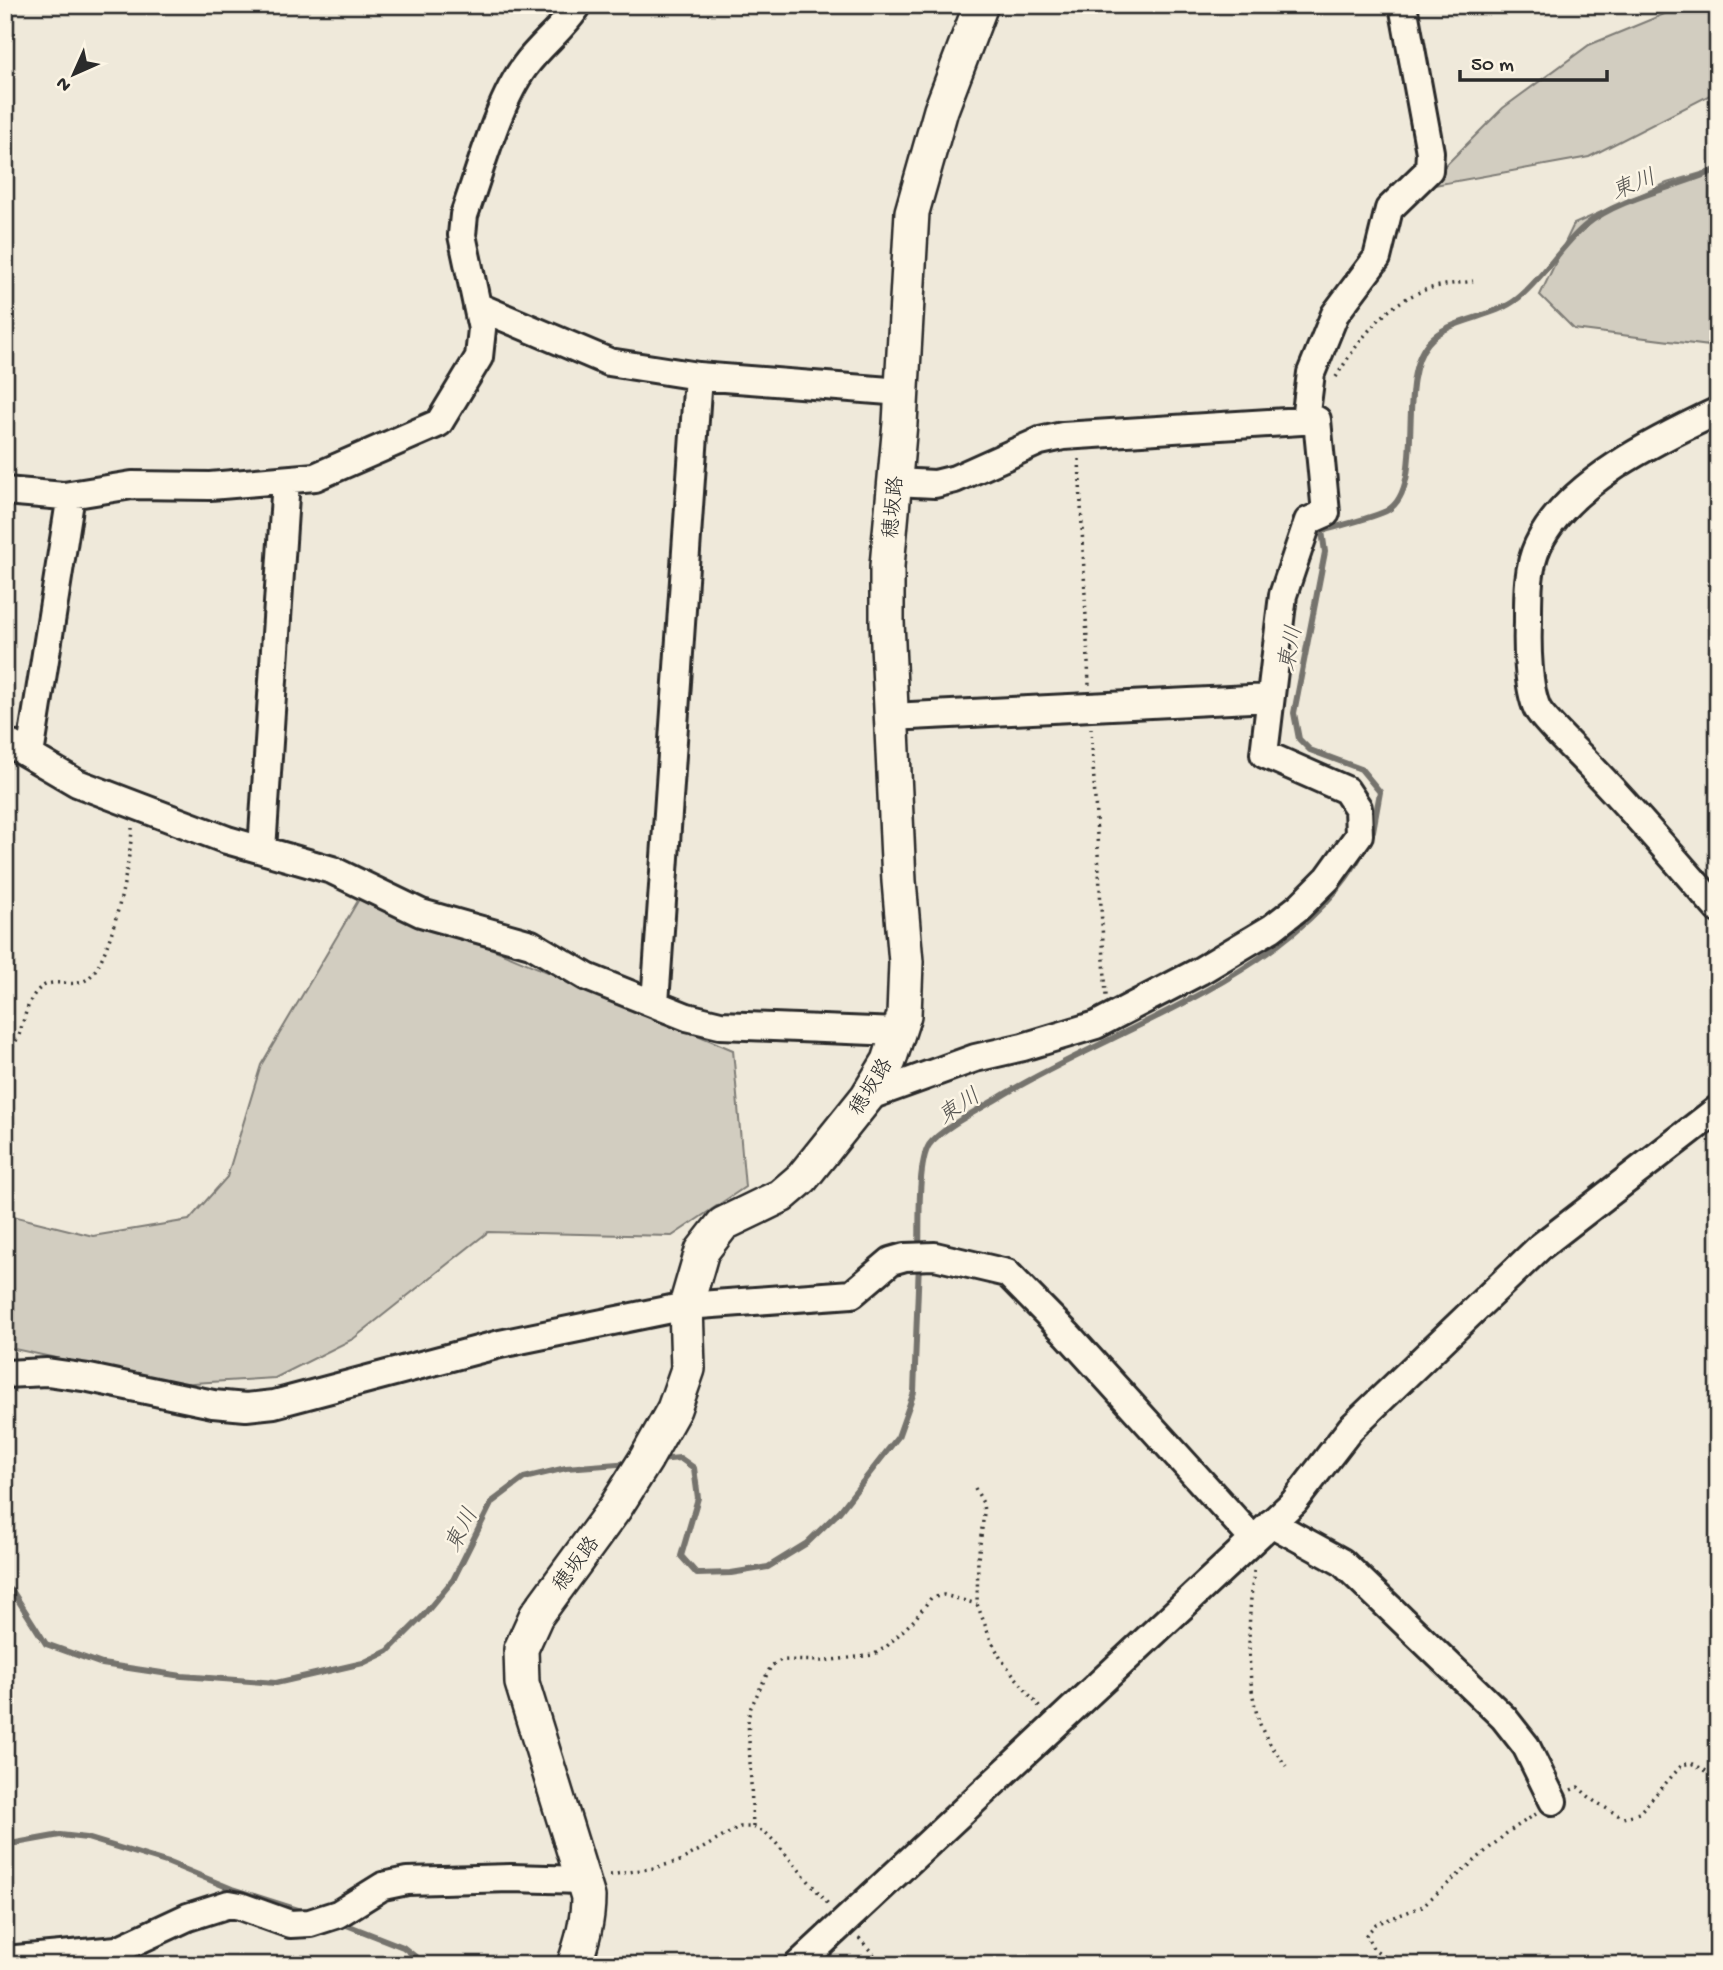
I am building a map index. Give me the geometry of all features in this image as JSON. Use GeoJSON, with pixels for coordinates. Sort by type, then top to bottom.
{"type":"FeatureCollection","features":[{"type":"Feature","properties":{"kind":"main road","name":"穂坂路"},"geometry":{"type":"LineString","coordinates":[[574,1965],[588,1912],[587,1897],[522,1683],[521,1649],[536,1616],[593,1540],[641,1467],[674,1409],[688,1369],[686,1306],[702,1251],[723,1224],[781,1196],[802,1178],[867,1097],[889,1061],[904,1015],[906,962],[891,717],[887,566],[902,391],[912,212],[941,110],[981,5]]}},
{"type":"Feature","properties":{"kind":"street"},"geometry":{"type":"LineString","coordinates":[[5,491],[71,495],[132,485],[210,486],[315,477],[439,423],[479,357],[482,329],[462,235],[464,215],[508,95],[525,65],[572,16],[578,5]]}},
{"type":"Feature","properties":{"kind":"street"},"geometry":{"type":"LineString","coordinates":[[867,1097],[975,1058],[1096,1025],[1200,971],[1272,928],[1328,877],[1359,835],[1358,808],[1346,790],[1264,754],[1283,595],[1308,521],[1326,513],[1311,420],[1311,373],[1335,314],[1377,258],[1389,209],[1429,170],[1430,152],[1403,5]]}},
{"type":"Feature","properties":{"kind":"street"},"geometry":{"type":"LineString","coordinates":[[477,306],[609,362],[698,376],[902,391]]}},
{"type":"Feature","properties":{"kind":"street"},"geometry":{"type":"LineString","coordinates":[[655,1003],[698,376]]}},
{"type":"Feature","properties":{"kind":"street"},"geometry":{"type":"LineString","coordinates":[[1718,411],[1672,432],[1620,464],[1578,494],[1553,518],[1537,547],[1528,588],[1527,654],[1537,709],[1607,783],[1718,909]]}},
{"type":"Feature","properties":{"kind":"street"},"geometry":{"type":"LineString","coordinates":[[894,482],[945,482],[1040,440],[1063,436],[1311,420]]}},
{"type":"Feature","properties":{"kind":"street"},"geometry":{"type":"LineString","coordinates":[[262,850],[286,480]]}},
{"type":"Feature","properties":{"kind":"street"},"geometry":{"type":"LineString","coordinates":[[30,755],[71,495]]}},
{"type":"Feature","properties":{"kind":"street"},"geometry":{"type":"LineString","coordinates":[[891,717],[1270,698]]}},
{"type":"Feature","properties":{"kind":"street"},"geometry":{"type":"LineString","coordinates":[[5,741],[77,783],[227,840],[332,870],[421,913],[531,944],[587,976],[687,1017],[720,1024],[898,1032]]}},
{"type":"Feature","properties":{"kind":"street"},"geometry":{"type":"LineString","coordinates":[[798,1965],[1294,1502],[1351,1428],[1541,1247],[1718,1109]]}},
{"type":"Feature","properties":{"kind":"street"},"geometry":{"type":"LineString","coordinates":[[5,1374],[47,1372],[214,1404],[246,1407],[274,1404],[500,1345],[686,1306],[852,1294],[891,1261],[905,1257],[935,1256],[1007,1273],[1069,1335],[1257,1536],[1342,1562],[1504,1718],[1526,1745],[1553,1801]]}},
{"type":"Feature","properties":{"kind":"street"},"geometry":{"type":"LineString","coordinates":[[5,1960],[117,1950],[131,1956],[188,1917],[229,1904],[290,1923],[310,1923],[338,1914],[383,1886],[407,1881],[511,1878],[583,1880]]}},
{"type":"Feature","properties":{"kind":"path"},"geometry":{"type":"LineString","coordinates":[[1311,420],[1337,374],[1363,336],[1385,313],[1405,298],[1433,287],[1473,281]]}},
{"type":"Feature","properties":{"kind":"path"},"geometry":{"type":"LineString","coordinates":[[5,1059],[17,1039],[37,991],[50,982],[84,981],[92,974],[103,955],[122,900],[129,867],[134,804]]}},
{"type":"Feature","properties":{"kind":"path"},"geometry":{"type":"LineString","coordinates":[[975,1488],[983,1503],[984,1513],[978,1559],[977,1604],[1000,1659],[1055,1725]]}},
{"type":"Feature","properties":{"kind":"path"},"geometry":{"type":"LineString","coordinates":[[1257,1536],[1250,1600],[1253,1697],[1261,1726],[1286,1766]]}},
{"type":"Feature","properties":{"kind":"path"},"geometry":{"type":"LineString","coordinates":[[753,1827],[748,1719],[771,1666],[781,1660],[825,1661],[873,1655],[886,1647],[915,1619],[931,1598],[944,1595],[977,1604]]}},
{"type":"Feature","properties":{"kind":"path"},"geometry":{"type":"LineString","coordinates":[[1395,1965],[1373,1948],[1366,1935],[1376,1924],[1421,1907],[1508,1832],[1563,1793],[1578,1787],[1594,1801],[1623,1818],[1639,1813],[1682,1765],[1691,1763],[1718,1777]]}},
{"type":"Feature","properties":{"kind":"path"},"geometry":{"type":"LineString","coordinates":[[583,1880],[680,1861],[740,1827],[753,1827],[766,1833],[776,1843],[883,1965]]}},
{"type":"Feature","properties":{"kind":"shaded area"},"geometry":{"type":"Polygon","coordinates":[[[1686,5],[1718,5],[1718,91],[1589,157],[1424,187],[1503,108],[1589,45],[1686,5]]]}},
{"type":"Feature","properties":{"kind":"shaded area"},"geometry":{"type":"Polygon","coordinates":[[[1718,168],[1718,347],[1574,329],[1540,295],[1574,224],[1667,183],[1718,168]]]}},
{"type":"Feature","properties":{"kind":"shaded area"},"geometry":{"type":"Polygon","coordinates":[[[362,894],[733,1050],[745,1187],[672,1236],[488,1232],[353,1339],[275,1378],[176,1384],[5,1347],[5,1214],[93,1236],[189,1220],[227,1177],[261,1065],[362,894]]]}},
{"type":"Feature","properties":{"kind":"waterway","name":"東川"},"geometry":{"type":"LineString","coordinates":[[1369,839],[1380,792],[1361,769],[1310,750],[1299,739],[1294,713],[1325,552],[1322,531],[1382,513],[1400,498],[1409,457],[1413,382],[1418,360],[1428,343],[1447,328],[1495,311],[1517,299],[1568,242],[1599,216],[1631,200],[1718,169]]}},
{"type":"Feature","properties":{"kind":"waterway","name":"東川"},"geometry":{"type":"LineString","coordinates":[[919,1251],[923,1166],[925,1154],[934,1139],[962,1119],[1046,1071],[1201,994],[1251,964],[1296,931],[1334,893],[1364,849]]}},
{"type":"Feature","properties":{"kind":"waterway","name":"東川"},"geometry":{"type":"LineString","coordinates":[[659,1460],[680,1458],[694,1468],[698,1498],[681,1556],[697,1574],[731,1573],[768,1567],[807,1543],[840,1511],[898,1437],[914,1392],[919,1262]]}},
{"type":"Feature","properties":{"kind":"waterway","name":"東川"},"geometry":{"type":"LineString","coordinates":[[5,1587],[13,1592],[46,1644],[102,1664],[182,1676],[276,1683],[363,1663],[388,1651],[423,1616],[453,1580],[492,1502],[524,1478],[566,1468],[631,1463]]}},
{"type":"Feature","properties":{"kind":"waterway"},"geometry":{"type":"LineString","coordinates":[[5,1845],[60,1835],[87,1838],[169,1863],[232,1889],[308,1913]]}},
{"type":"Feature","properties":{"kind":"waterway"},"geometry":{"type":"LineString","coordinates":[[339,1922],[403,1947],[426,1965]]}}]}
